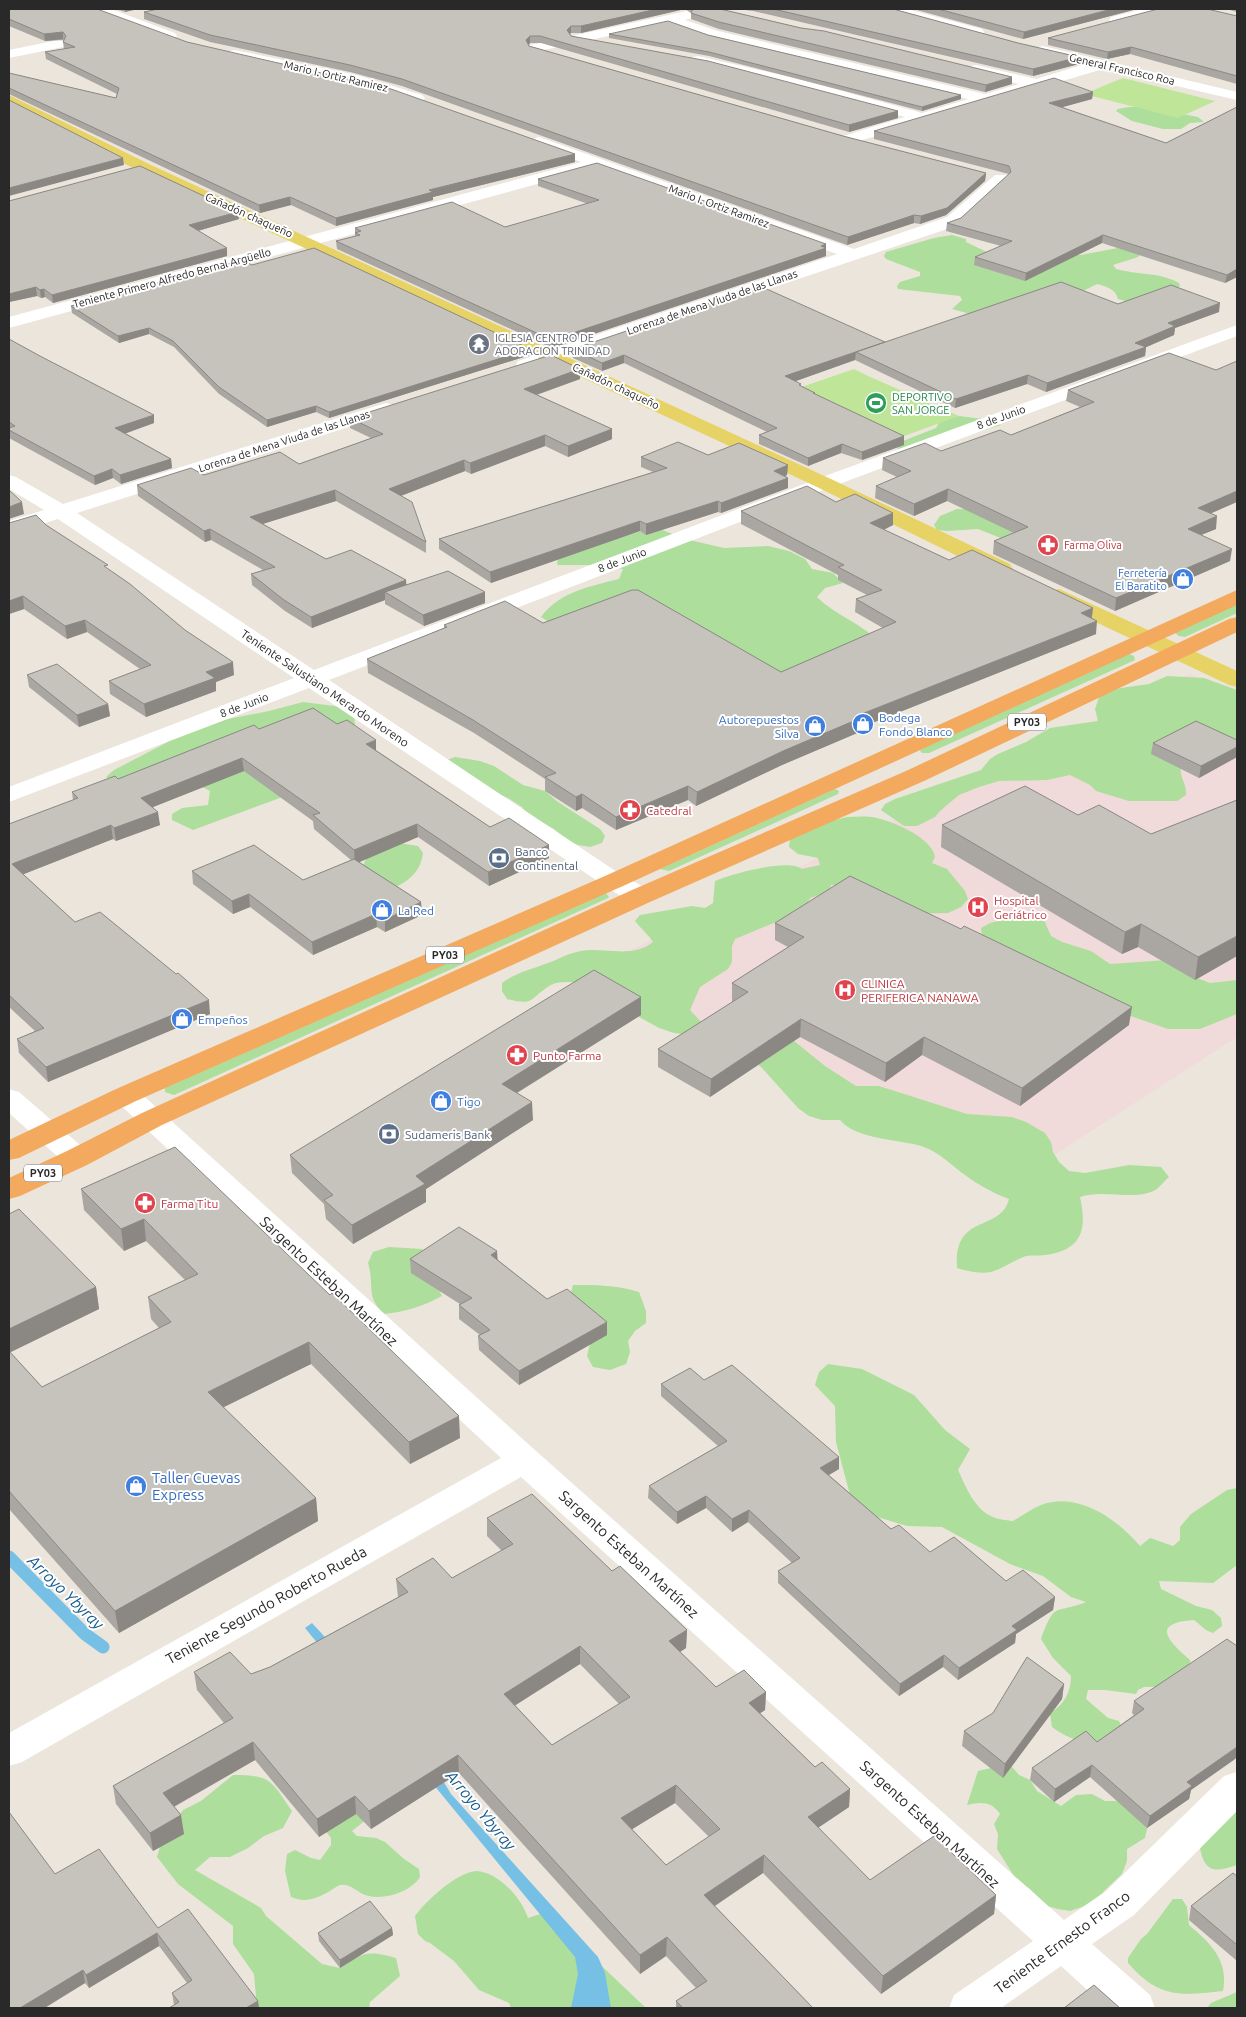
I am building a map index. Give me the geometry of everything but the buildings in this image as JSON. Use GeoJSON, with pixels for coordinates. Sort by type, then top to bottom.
{"type":"FeatureCollection","features":[{"type":"Feature","properties":{"kind":"highway","name":"PY03"},"geometry":{"type":"LineString","coordinates":[[9,1151],[48,1134],[126,1095],[614,881],[1145,637],[1237,597]]}},
{"type":"Feature","properties":{"kind":"highway","name":"PY03"},"geometry":{"type":"LineString","coordinates":[[9,1189],[77,1158],[152,1118],[641,896],[915,776],[1172,650],[1237,624]]}},
{"type":"Feature","properties":{"kind":"highway"},"geometry":{"type":"LineString","coordinates":[[882,759],[915,776]]}},
{"type":"Feature","properties":{"kind":"highway"},"geometry":{"type":"LineString","coordinates":[[848,775],[879,792]]}},
{"type":"Feature","properties":{"kind":"main road","name":"Cañadón chaqueño"},"geometry":{"type":"LineString","coordinates":[[9,99],[143,167],[307,241],[824,483],[1237,680]]}},
{"type":"Feature","properties":{"kind":"street"},"geometry":{"type":"LineString","coordinates":[[99,9],[126,18],[155,32],[187,42]]}},
{"type":"Feature","properties":{"kind":"street"},"geometry":{"type":"LineString","coordinates":[[682,9],[698,13]]}},
{"type":"Feature","properties":{"kind":"street"},"geometry":{"type":"LineString","coordinates":[[892,9],[995,37]]}},
{"type":"Feature","properties":{"kind":"street"},"geometry":{"type":"LineString","coordinates":[[1100,24],[1158,9]]}},
{"type":"Feature","properties":{"kind":"street"},"geometry":{"type":"LineString","coordinates":[[564,56],[535,48],[667,18],[719,10]]}},
{"type":"Feature","properties":{"kind":"street"},"geometry":{"type":"LineString","coordinates":[[126,18],[151,11]]}},
{"type":"Feature","properties":{"kind":"street"},"geometry":{"type":"LineString","coordinates":[[885,24],[911,13]]}},
{"type":"Feature","properties":{"kind":"street"},"geometry":{"type":"LineString","coordinates":[[667,18],[713,34],[982,98]]}},
{"type":"Feature","properties":{"kind":"street","name":"General Francisco Roa"},"geometry":{"type":"LineString","coordinates":[[1052,37],[1032,45],[1237,96]]}},
{"type":"Feature","properties":{"kind":"street"},"geometry":{"type":"LineString","coordinates":[[576,38],[618,46]]}},
{"type":"Feature","properties":{"kind":"street"},"geometry":{"type":"LineString","coordinates":[[9,54],[58,44]]}},
{"type":"Feature","properties":{"kind":"street","name":"Mario I. Ortiz Ramirez"},"geometry":{"type":"LineString","coordinates":[[216,50],[358,79],[433,104]]}},
{"type":"Feature","properties":{"kind":"street"},"geometry":{"type":"LineString","coordinates":[[680,57],[790,81],[921,117]]}},
{"type":"Feature","properties":{"kind":"street"},"geometry":{"type":"LineString","coordinates":[[849,139],[982,98],[1103,64]]}},
{"type":"Feature","properties":{"kind":"street"},"geometry":{"type":"LineString","coordinates":[[966,66],[1034,83]]}},
{"type":"Feature","properties":{"kind":"street"},"geometry":{"type":"LineString","coordinates":[[830,133],[877,146]]}},
{"type":"Feature","properties":{"kind":"street","name":"Mario I. Ortiz Ramirez"},"geometry":{"type":"LineString","coordinates":[[524,137],[853,254]]}},
{"type":"Feature","properties":{"kind":"street","name":"Teniente Primero Alfredo Bernal Argüello"},"geometry":{"type":"LineString","coordinates":[[9,323],[596,163]]}},
{"type":"Feature","properties":{"kind":"street"},"geometry":{"type":"LineString","coordinates":[[124,172],[143,167]]}},
{"type":"Feature","properties":{"kind":"street","name":"Lorenza de Mena Viuda de las Llanas"},"geometry":{"type":"LineString","coordinates":[[505,371],[953,222],[1001,178],[982,173]]}},
{"type":"Feature","properties":{"kind":"street","name":"8 de Junio"},"geometry":{"type":"LineString","coordinates":[[9,795],[824,483],[1237,330]]}},
{"type":"Feature","properties":{"kind":"street","name":"Lorenza de Mena Viuda de las Llanas"},"geometry":{"type":"LineString","coordinates":[[9,528],[401,404]]}},
{"type":"Feature","properties":{"kind":"street","name":"Teniente Salustiano Merardo Moreno"},"geometry":{"type":"LineString","coordinates":[[9,480],[61,512],[614,881],[641,896]]}},
{"type":"Feature","properties":{"kind":"street","name":"Sargento Esteban Martínez"},"geometry":{"type":"LineString","coordinates":[[126,1095],[524,1460],[1135,2008]]}},
{"type":"Feature","properties":{"kind":"street"},"geometry":{"type":"LineString","coordinates":[[9,1098],[77,1158]]}},
{"type":"Feature","properties":{"kind":"street","name":"Teniente Segundo Roberto Rueda"},"geometry":{"type":"LineString","coordinates":[[9,1751],[524,1460]]}},
{"type":"Feature","properties":{"kind":"street","name":"Teniente Ernesto Franco"},"geometry":{"type":"LineString","coordinates":[[969,2008],[1120,1903],[1237,1787]]}},
{"type":"Feature","properties":{"kind":"shaded area","name":"Hospital Geriátrico"},"geometry":{"type":"Polygon","coordinates":[[[1190,674],[1237,697],[1237,1037],[1023,1175],[575,978],[1190,674]]]}},
{"type":"Feature","properties":{"kind":"green space"},"geometry":{"type":"Polygon","coordinates":[[[1123,78],[1215,101],[1178,118],[1084,94],[1123,78]]]}},
{"type":"Feature","properties":{"kind":"green space"},"geometry":{"type":"Polygon","coordinates":[[[1129,107],[1147,107],[1198,117],[1204,122],[1190,123],[1181,129],[1163,129],[1132,121],[1116,111],[1129,107]]]}},
{"type":"Feature","properties":{"kind":"green space"},"geometry":{"type":"Polygon","coordinates":[[[952,235],[966,239],[966,242],[989,253],[1081,255],[1118,248],[1141,254],[1138,257],[1113,265],[1116,269],[1172,279],[1179,283],[1180,286],[1176,289],[1129,302],[1118,299],[1110,289],[1097,284],[1081,292],[974,315],[952,309],[962,300],[960,296],[898,289],[897,286],[900,282],[920,276],[920,272],[886,259],[884,256],[886,252],[934,238],[952,235]]]}},
{"type":"Feature","properties":{"kind":"green space","name":"DEPORTIVO SAN JORGE"},"geometry":{"type":"Polygon","coordinates":[[[854,369],[959,416],[896,439],[796,389],[854,369]]]}},
{"type":"Feature","properties":{"kind":"green space"},"geometry":{"type":"Polygon","coordinates":[[[959,416],[991,420],[1001,425],[953,440],[896,451],[903,441],[936,428],[940,421],[959,416]]]}},
{"type":"Feature","properties":{"kind":"green space"},"geometry":{"type":"Polygon","coordinates":[[[957,509],[968,509],[1024,534],[1003,539],[978,529],[937,530],[934,525],[940,516],[957,509]]]}},
{"type":"Feature","properties":{"kind":"green space"},"geometry":{"type":"Polygon","coordinates":[[[655,527],[685,539],[724,548],[768,546],[789,551],[805,559],[812,569],[833,573],[843,583],[825,588],[817,597],[830,608],[873,636],[788,683],[555,626],[541,617],[548,608],[576,591],[619,579],[623,569],[601,565],[557,565],[558,556],[655,527]]]}},
{"type":"Feature","properties":{"kind":"green space"},"geometry":{"type":"Polygon","coordinates":[[[1237,604],[1237,613],[1185,637],[1175,633],[1237,604]]]}},
{"type":"Feature","properties":{"kind":"green space"},"geometry":{"type":"Polygon","coordinates":[[[1129,654],[1134,656],[1135,660],[929,753],[922,753],[919,749],[1129,654]]]}},
{"type":"Feature","properties":{"kind":"green space"},"geometry":{"type":"Polygon","coordinates":[[[1167,676],[1204,678],[1237,690],[1237,753],[1181,765],[1186,795],[1177,801],[1129,801],[1096,791],[1090,785],[1070,775],[1047,780],[999,781],[979,787],[959,795],[935,817],[917,826],[904,826],[881,810],[885,804],[895,799],[981,770],[990,759],[998,754],[1026,742],[1050,728],[1098,721],[1095,709],[1099,697],[1114,689],[1149,684],[1167,676]]]}},
{"type":"Feature","properties":{"kind":"green space"},"geometry":{"type":"Polygon","coordinates":[[[303,702],[350,708],[354,714],[355,726],[315,785],[193,830],[172,820],[172,814],[182,808],[208,805],[210,791],[195,783],[113,782],[106,777],[114,770],[166,743],[186,727],[269,711],[303,702]]]}},
{"type":"Feature","properties":{"kind":"green space"},"geometry":{"type":"Polygon","coordinates":[[[455,757],[480,761],[494,766],[523,785],[545,791],[558,802],[600,829],[605,836],[602,843],[590,847],[568,841],[554,829],[527,814],[522,807],[508,798],[489,790],[444,761],[455,757]]]}},
{"type":"Feature","properties":{"kind":"green space"},"geometry":{"type":"Polygon","coordinates":[[[835,789],[839,791],[838,794],[669,871],[660,869],[835,789]]]}},
{"type":"Feature","properties":{"kind":"green space"},"geometry":{"type":"Polygon","coordinates":[[[847,817],[879,818],[909,830],[918,836],[932,850],[935,857],[932,863],[947,869],[965,891],[968,899],[961,907],[948,913],[905,914],[851,887],[831,885],[829,892],[810,898],[807,904],[781,920],[735,939],[732,946],[732,962],[728,969],[700,987],[690,1010],[704,1025],[788,1036],[825,1066],[856,1086],[879,1086],[967,1114],[1012,1117],[1026,1122],[1045,1133],[1059,1162],[1069,1171],[1085,1173],[1129,1165],[1161,1167],[1169,1177],[1156,1189],[1143,1194],[1098,1194],[1080,1197],[1083,1219],[1082,1228],[1075,1243],[1067,1248],[1045,1255],[1026,1256],[1000,1269],[987,1273],[957,1268],[957,1251],[962,1239],[975,1227],[999,1215],[1009,1199],[976,1182],[935,1152],[914,1144],[857,1132],[847,1127],[840,1120],[822,1120],[809,1116],[798,1108],[761,1067],[719,1038],[674,1033],[659,1028],[576,982],[552,984],[531,1000],[523,1002],[507,999],[502,991],[502,983],[512,976],[572,953],[590,950],[627,951],[645,947],[653,942],[635,921],[640,915],[692,906],[705,908],[713,903],[715,881],[759,868],[785,865],[802,869],[820,865],[818,858],[798,854],[789,847],[790,839],[827,822],[847,817]]]}},
{"type":"Feature","properties":{"kind":"green space"},"geometry":{"type":"Polygon","coordinates":[[[393,842],[418,846],[423,853],[416,872],[390,890],[361,870],[367,857],[393,842]]]}},
{"type":"Feature","properties":{"kind":"green space"},"geometry":{"type":"Polygon","coordinates":[[[606,893],[608,898],[174,1095],[165,1092],[165,1088],[606,893]]]}},
{"type":"Feature","properties":{"kind":"green space"},"geometry":{"type":"Polygon","coordinates":[[[1016,917],[1031,917],[1044,920],[1051,936],[1062,942],[1091,951],[1110,964],[1167,960],[1197,978],[1210,983],[1237,980],[1237,1014],[1200,1029],[1168,1029],[1128,1015],[983,945],[981,928],[990,923],[1016,917]]]}},
{"type":"Feature","properties":{"kind":"green space"},"geometry":{"type":"Polygon","coordinates":[[[389,1247],[422,1249],[432,1257],[437,1286],[442,1296],[414,1308],[384,1314],[374,1302],[372,1296],[368,1263],[373,1252],[389,1247]]]}},
{"type":"Feature","properties":{"kind":"green space"},"geometry":{"type":"Polygon","coordinates":[[[573,1285],[598,1285],[639,1292],[646,1311],[646,1323],[635,1331],[628,1341],[630,1352],[626,1364],[610,1370],[593,1367],[587,1356],[595,1323],[570,1296],[573,1285]]]}},
{"type":"Feature","properties":{"kind":"green space"},"geometry":{"type":"Polygon","coordinates":[[[828,1364],[862,1369],[914,1395],[945,1430],[970,1449],[958,1470],[976,1503],[986,1513],[998,1519],[1013,1521],[1041,1505],[1069,1502],[1096,1510],[1108,1517],[1140,1546],[1150,1538],[1173,1546],[1180,1540],[1180,1527],[1191,1514],[1227,1490],[1237,1488],[1237,1565],[1213,1583],[1159,1581],[1161,1589],[1196,1606],[1212,1610],[1221,1618],[1222,1626],[1213,1633],[1194,1620],[1180,1622],[1168,1629],[1167,1634],[1170,1640],[1190,1660],[1191,1686],[1144,1687],[1138,1690],[1136,1694],[1088,1690],[1086,1699],[1108,1718],[1119,1721],[1125,1735],[1107,1735],[1106,1738],[1099,1741],[1085,1742],[1064,1735],[1052,1727],[1050,1713],[1066,1697],[1070,1687],[1071,1676],[1053,1658],[1041,1639],[1053,1614],[1061,1609],[1086,1602],[1071,1597],[1043,1576],[1010,1564],[942,1527],[907,1526],[874,1516],[850,1495],[836,1442],[835,1406],[815,1385],[819,1372],[828,1364]]]}},
{"type":"Feature","properties":{"kind":"green space"},"geometry":{"type":"Polygon","coordinates":[[[1000,1766],[1012,1767],[1019,1775],[1030,1780],[1037,1791],[1061,1806],[1076,1795],[1092,1794],[1105,1801],[1116,1801],[1148,1825],[1145,1838],[1127,1849],[1127,1861],[1122,1874],[1104,1891],[1097,1902],[1070,1911],[1058,1909],[1047,1906],[1029,1888],[1019,1884],[997,1849],[998,1834],[994,1824],[1000,1814],[993,1807],[985,1803],[967,1805],[978,1771],[1000,1766]]]}},
{"type":"Feature","properties":{"kind":"green space"},"geometry":{"type":"Polygon","coordinates":[[[233,1775],[263,1778],[274,1786],[292,1811],[283,1828],[264,1836],[248,1848],[230,1857],[210,1857],[195,1870],[261,1908],[266,1916],[322,1964],[340,1968],[361,1956],[372,1953],[396,1958],[400,1976],[370,2002],[369,2008],[257,2008],[254,1974],[233,1944],[233,1926],[178,1884],[157,1857],[162,1840],[183,1810],[201,1801],[233,1775]]]}},
{"type":"Feature","properties":{"kind":"green space"},"geometry":{"type":"Polygon","coordinates":[[[397,1795],[352,1831],[357,1836],[376,1838],[385,1842],[419,1869],[420,1877],[416,1882],[396,1894],[380,1897],[365,1895],[350,1886],[339,1885],[315,1898],[301,1900],[291,1897],[285,1871],[287,1854],[295,1850],[320,1860],[331,1845],[331,1838],[320,1824],[397,1795]]]}},
{"type":"Feature","properties":{"kind":"green space"},"geometry":{"type":"Polygon","coordinates":[[[1237,1807],[1237,1865],[1217,1870],[1212,1869],[1205,1863],[1200,1848],[1228,1811],[1237,1807]]]}},
{"type":"Feature","properties":{"kind":"green space"},"geometry":{"type":"Polygon","coordinates":[[[476,1871],[492,1876],[508,1887],[520,1902],[528,1918],[540,1914],[570,1936],[646,2008],[511,2008],[509,2003],[479,1990],[454,1961],[418,1934],[415,1916],[434,1895],[451,1882],[476,1871]]]}},
{"type":"Feature","properties":{"kind":"green space"},"geometry":{"type":"Polygon","coordinates":[[[1173,1899],[1182,1899],[1187,1907],[1189,1925],[1216,1953],[1223,1970],[1223,1991],[1182,1994],[1160,1989],[1149,1983],[1128,1963],[1128,1958],[1141,1939],[1147,1934],[1173,1899]]]}},
{"type":"Feature","properties":{"kind":"green space"},"geometry":{"type":"Polygon","coordinates":[[[1237,1992],[1237,2008],[1207,2008],[1211,2003],[1237,1992]]]}},
{"type":"Feature","properties":{"kind":"water"},"geometry":{"type":"Polygon","coordinates":[[[312,1623],[417,1737],[451,1794],[598,1957],[605,1973],[611,2008],[571,2008],[578,1974],[575,1957],[305,1628],[312,1623]]]}},
{"type":"Feature","properties":{"kind":"waterway","name":"Arroyo Ybyray"},"geometry":{"type":"LineString","coordinates":[[9,1557],[85,1634],[103,1647]]}},
{"type":"Feature","properties":{"kind":"place","name":"IGLESIA CENTRO DE ADORACION TRINIDAD"},"geometry":{"type":"Point","coordinates":[479,344]}},
{"type":"Feature","properties":{"kind":"place","name":"DEPORTIVO SAN JORGE"},"geometry":{"type":"Point","coordinates":[876,403]}},
{"type":"Feature","properties":{"kind":"place","name":"Farma Oliva"},"geometry":{"type":"Point","coordinates":[1048,545]}},
{"type":"Feature","properties":{"kind":"place","name":"Ferretería El Baratito"},"geometry":{"type":"Point","coordinates":[1183,579]}},
{"type":"Feature","properties":{"kind":"place","name":"Bodega Fondo Blanco"},"geometry":{"type":"Point","coordinates":[863,724]}},
{"type":"Feature","properties":{"kind":"place","name":"Autorepuestos Silva"},"geometry":{"type":"Point","coordinates":[815,726]}},
{"type":"Feature","properties":{"kind":"place","name":"Catedral"},"geometry":{"type":"Point","coordinates":[630,810]}},
{"type":"Feature","properties":{"kind":"place","name":"Banco Continental"},"geometry":{"type":"Point","coordinates":[499,858]}},
{"type":"Feature","properties":{"kind":"place","name":"Hospital Geriátrico"},"geometry":{"type":"Point","coordinates":[978,907]}},
{"type":"Feature","properties":{"kind":"place","name":"La Red"},"geometry":{"type":"Point","coordinates":[382,910]}},
{"type":"Feature","properties":{"kind":"place","name":"CLINICA PERIFERICA NANAWA"},"geometry":{"type":"Point","coordinates":[845,990]}},
{"type":"Feature","properties":{"kind":"place","name":"Empeños"},"geometry":{"type":"Point","coordinates":[182,1019]}},
{"type":"Feature","properties":{"kind":"place","name":"Punto Farma"},"geometry":{"type":"Point","coordinates":[517,1055]}},
{"type":"Feature","properties":{"kind":"place","name":"Tigo"},"geometry":{"type":"Point","coordinates":[441,1101]}},
{"type":"Feature","properties":{"kind":"place","name":"Sudameris Bank"},"geometry":{"type":"Point","coordinates":[389,1134]}},
{"type":"Feature","properties":{"kind":"place","name":"Farma Titu"},"geometry":{"type":"Point","coordinates":[145,1203]}},
{"type":"Feature","properties":{"kind":"place","name":"Taller Cuevas Express"},"geometry":{"type":"Point","coordinates":[136,1486]}}]}
